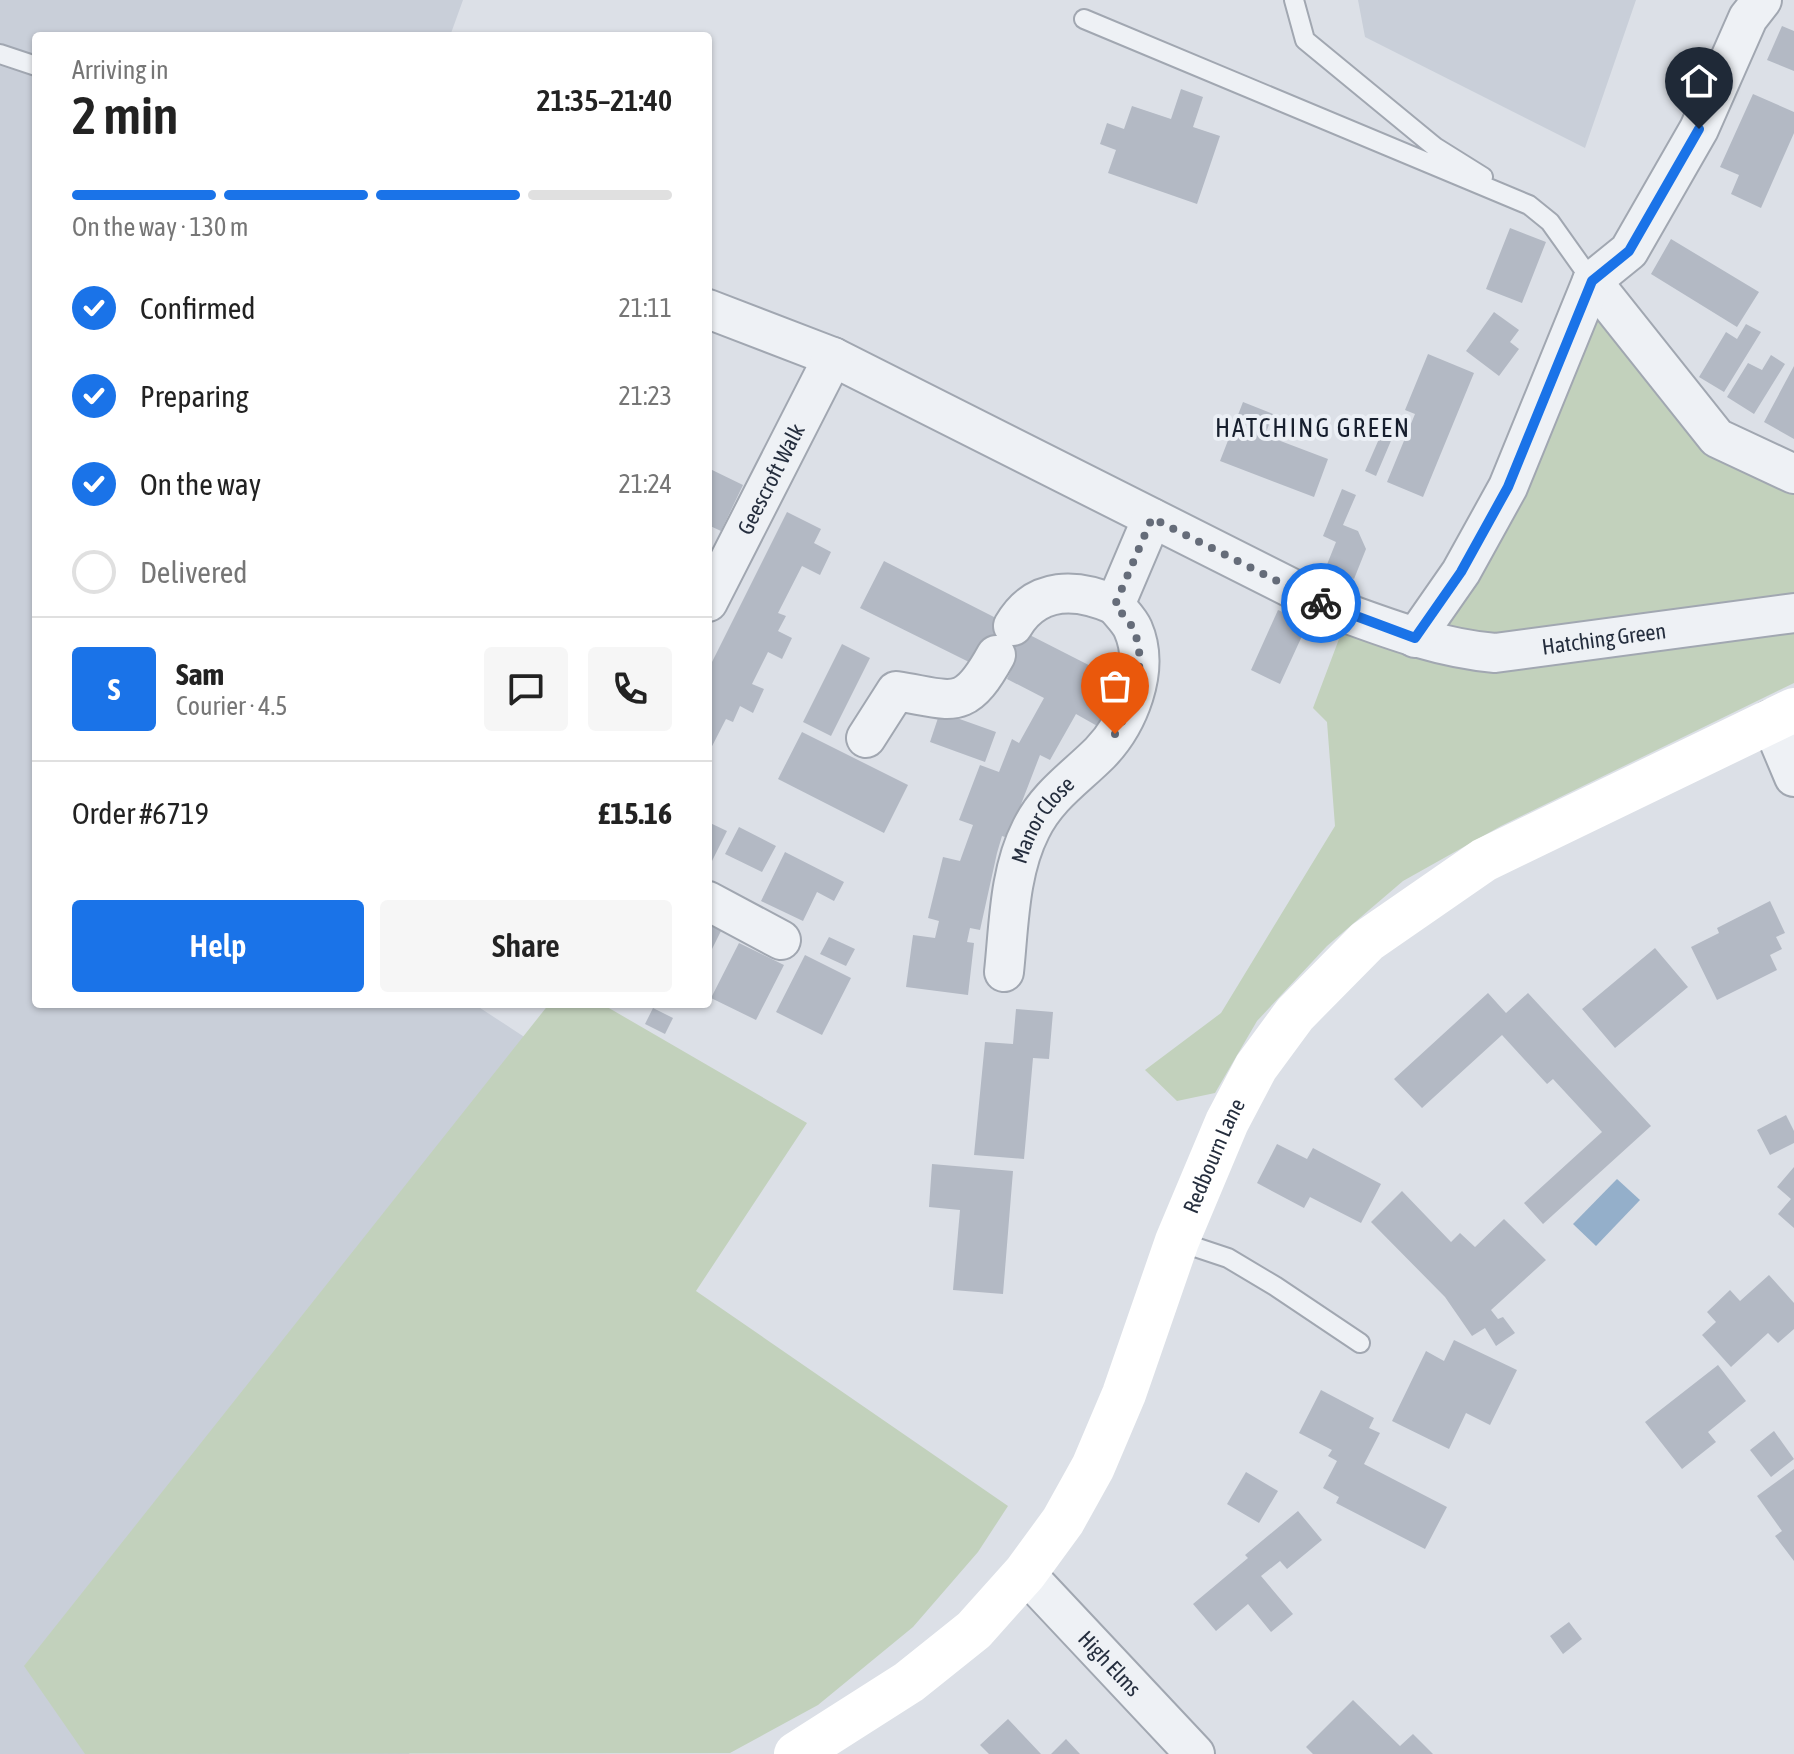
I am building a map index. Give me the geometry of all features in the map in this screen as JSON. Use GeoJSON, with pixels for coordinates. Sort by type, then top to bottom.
{"type":"FeatureCollection","features":[{"type":"Feature","properties":{"kind":"main road","name":"Redbourn Lane"},"geometry":{"type":"LineString","coordinates":[[796,1754],[920,1673],[974,1630],[1025,1573],[1063,1521],[1093,1467],[1124,1394],[1177,1241],[1227,1122],[1256,1067],[1295,1014],[1367,941],[1484,860],[1782,715]]}},
{"type":"Feature","properties":{"kind":"street"},"geometry":{"type":"LineString","coordinates":[[1415,638],[1461,572],[1508,487],[1592,281],[1629,251],[1699,129],[1748,18],[1762,0]]}},
{"type":"Feature","properties":{"kind":"street"},"geometry":{"type":"LineString","coordinates":[[1592,281],[1717,438],[1794,474]]}},
{"type":"Feature","properties":{"kind":"street","name":"Hatching Green"},"geometry":{"type":"LineString","coordinates":[[712,311],[833,357],[1329,607],[1415,638],[1463,650],[1495,653],[1794,613]]}},
{"type":"Feature","properties":{"kind":"street","name":"Geescroft Walk"},"geometry":{"type":"LineString","coordinates":[[712,594],[833,357]]}},
{"type":"Feature","properties":{"kind":"street"},"geometry":{"type":"LineString","coordinates":[[866,738],[896,691],[950,699],[964,697],[985,675],[1019,616],[1030,606],[1057,594],[1084,593],[1115,605],[1152,518]]}},
{"type":"Feature","properties":{"kind":"street","name":"Manor Close"},"geometry":{"type":"LineString","coordinates":[[1004,972],[1014,881],[1028,834],[1051,796],[1101,752],[1115,734],[1135,692],[1138,669],[1136,639],[1115,605]]}},
{"type":"Feature","properties":{"kind":"street"},"geometry":{"type":"LineString","coordinates":[[1782,715],[1794,777]]}},
{"type":"Feature","properties":{"kind":"street"},"geometry":{"type":"LineString","coordinates":[[712,903],[781,940]]}},
{"type":"Feature","properties":{"kind":"street","name":"High Elms"},"geometry":{"type":"LineString","coordinates":[[1025,1573],[1195,1754]]}},
{"type":"Feature","properties":{"kind":"lane"},"geometry":{"type":"LineString","coordinates":[[1294,0],[1305,40],[1435,147],[1529,205],[1550,222],[1592,281]]}},
{"type":"Feature","properties":{"kind":"lane"},"geometry":{"type":"LineString","coordinates":[[1084,19],[1529,205]]}},
{"type":"Feature","properties":{"kind":"lane"},"geometry":{"type":"LineString","coordinates":[[0,54],[32,65]]}},
{"type":"Feature","properties":{"kind":"lane"},"geometry":{"type":"LineString","coordinates":[[1177,1241],[1228,1258],[1360,1343]]}},
{"type":"Feature","properties":{"kind":"shaded area"},"geometry":{"type":"Polygon","coordinates":[[[0,0],[463,0],[451,32],[32,32],[32,1008],[480,1008],[709,1158],[409,1754],[0,1754],[0,0]]]}},
{"type":"Feature","properties":{"kind":"shaded area"},"geometry":{"type":"Polygon","coordinates":[[[1358,0],[1636,0],[1585,148],[1365,37],[1358,0]]]}},
{"type":"Feature","properties":{"kind":"green space"},"geometry":{"type":"Polygon","coordinates":[[[1601,317],[1661,401],[1704,449],[1794,488],[1794,600],[1480,641],[1444,631],[1586,322],[1601,317]]]}},
{"type":"Feature","properties":{"kind":"green space"},"geometry":{"type":"Polygon","coordinates":[[[1794,626],[1794,683],[1501,826],[1403,881],[1327,946],[1257,1021],[1215,1093],[1177,1101],[1145,1070],[1221,1013],[1335,826],[1327,722],[1313,708],[1342,631],[1437,662],[1794,626]]]}},
{"type":"Feature","properties":{"kind":"green space"},"geometry":{"type":"Polygon","coordinates":[[[546,1008],[609,1008],[807,1123],[696,1291],[1008,1506],[978,1552],[913,1627],[818,1705],[730,1753],[85,1754],[24,1666],[546,1008]]]}},
{"type":"Feature","properties":{"kind":"water"},"geometry":{"type":"Polygon","coordinates":[[[1617,1179],[1640,1200],[1596,1246],[1573,1224],[1617,1179]]]}},
{"type":"Feature","properties":{"kind":"building"},"geometry":{"type":"Polygon","coordinates":[[[1782,26],[1794,31],[1794,71],[1767,60],[1782,26]]]}},
{"type":"Feature","properties":{"kind":"building"},"geometry":{"type":"Polygon","coordinates":[[[1181,89],[1203,97],[1193,127],[1220,136],[1197,204],[1108,173],[1116,150],[1100,144],[1107,123],[1124,129],[1132,106],[1171,119],[1181,89]]]}},
{"type":"Feature","properties":{"kind":"building"},"geometry":{"type":"Polygon","coordinates":[[[1753,94],[1794,112],[1794,133],[1761,208],[1731,194],[1739,175],[1720,167],[1753,94]]]}},
{"type":"Feature","properties":{"kind":"building"},"geometry":{"type":"Polygon","coordinates":[[[1510,228],[1546,242],[1522,303],[1486,289],[1510,228]]]}},
{"type":"Feature","properties":{"kind":"building"},"geometry":{"type":"Polygon","coordinates":[[[1671,239],[1759,292],[1737,327],[1651,274],[1671,239]]]}},
{"type":"Feature","properties":{"kind":"building"},"geometry":{"type":"Polygon","coordinates":[[[1494,312],[1519,330],[1510,342],[1519,349],[1499,376],[1466,351],[1494,312]]]}},
{"type":"Feature","properties":{"kind":"building"},"geometry":{"type":"Polygon","coordinates":[[[1746,324],[1761,332],[1724,392],[1699,377],[1726,332],[1737,339],[1746,324]]]}},
{"type":"Feature","properties":{"kind":"building"},"geometry":{"type":"Polygon","coordinates":[[[1428,354],[1474,373],[1423,497],[1387,482],[1415,414],[1405,410],[1428,354]]]}},
{"type":"Feature","properties":{"kind":"building"},"geometry":{"type":"Polygon","coordinates":[[[1771,355],[1785,364],[1754,414],[1727,397],[1748,363],[1762,370],[1771,355]]]}},
{"type":"Feature","properties":{"kind":"building"},"geometry":{"type":"Polygon","coordinates":[[[1794,366],[1794,439],[1764,422],[1794,366]]]}},
{"type":"Feature","properties":{"kind":"building"},"geometry":{"type":"Polygon","coordinates":[[[1243,402],[1273,414],[1265,435],[1328,459],[1314,497],[1220,461],[1243,402]]]}},
{"type":"Feature","properties":{"kind":"building"},"geometry":{"type":"Polygon","coordinates":[[[1382,432],[1393,436],[1376,476],[1365,471],[1382,432]]]}},
{"type":"Feature","properties":{"kind":"building"},"geometry":{"type":"Polygon","coordinates":[[[712,470],[743,485],[721,531],[712,527],[712,470]]]}},
{"type":"Feature","properties":{"kind":"building"},"geometry":{"type":"Polygon","coordinates":[[[1342,489],[1356,495],[1343,525],[1358,531],[1366,549],[1354,579],[1326,567],[1336,542],[1323,536],[1342,489]]]}},
{"type":"Feature","properties":{"kind":"building"},"geometry":{"type":"Polygon","coordinates":[[[787,512],[821,529],[814,543],[831,552],[820,575],[802,566],[778,613],[786,616],[778,631],[792,638],[782,659],[768,652],[752,684],[764,689],[753,713],[740,706],[733,722],[726,719],[712,746],[712,662],[787,512]]]}},
{"type":"Feature","properties":{"kind":"building"},"geometry":{"type":"Polygon","coordinates":[[[884,561],[1122,682],[1099,727],[1076,714],[1050,760],[1040,755],[1008,838],[1002,836],[980,930],[970,928],[967,942],[974,943],[968,995],[906,987],[913,935],[935,938],[939,921],[928,918],[943,857],[960,861],[973,825],[959,820],[980,765],[999,772],[1012,739],[1019,743],[1044,698],[1007,679],[1014,664],[980,646],[971,663],[860,608],[884,561]]]}},
{"type":"Feature","properties":{"kind":"building"},"geometry":{"type":"Polygon","coordinates":[[[1278,610],[1308,623],[1280,684],[1251,670],[1278,610]]]}},
{"type":"Feature","properties":{"kind":"building"},"geometry":{"type":"Polygon","coordinates":[[[842,644],[870,658],[831,736],[803,722],[842,644]]]}},
{"type":"Feature","properties":{"kind":"building"},"geometry":{"type":"Polygon","coordinates":[[[940,712],[996,732],[985,762],[930,742],[940,712]]]}},
{"type":"Feature","properties":{"kind":"building"},"geometry":{"type":"Polygon","coordinates":[[[802,732],[908,785],[884,833],[778,779],[802,732]]]}},
{"type":"Feature","properties":{"kind":"building"},"geometry":{"type":"Polygon","coordinates":[[[712,824],[727,831],[712,861],[712,824]]]}},
{"type":"Feature","properties":{"kind":"building"},"geometry":{"type":"Polygon","coordinates":[[[739,827],[776,846],[762,872],[725,854],[739,827]]]}},
{"type":"Feature","properties":{"kind":"building"},"geometry":{"type":"Polygon","coordinates":[[[785,852],[844,882],[834,901],[817,892],[803,921],[761,901],[785,852]]]}},
{"type":"Feature","properties":{"kind":"building"},"geometry":{"type":"Polygon","coordinates":[[[1770,901],[1785,933],[1776,937],[1782,949],[1770,955],[1777,970],[1717,1000],[1691,947],[1719,933],[1717,928],[1770,901]]]}},
{"type":"Feature","properties":{"kind":"building"},"geometry":{"type":"Polygon","coordinates":[[[712,924],[722,929],[712,949],[712,924]]]}},
{"type":"Feature","properties":{"kind":"building"},"geometry":{"type":"Polygon","coordinates":[[[829,937],[855,949],[846,966],[820,954],[829,937]]]}},
{"type":"Feature","properties":{"kind":"building"},"geometry":{"type":"Polygon","coordinates":[[[739,943],[784,965],[756,1020],[712,996],[739,943]]]}},
{"type":"Feature","properties":{"kind":"building"},"geometry":{"type":"Polygon","coordinates":[[[1655,948],[1688,987],[1615,1048],[1582,1009],[1655,948]]]}},
{"type":"Feature","properties":{"kind":"building"},"geometry":{"type":"Polygon","coordinates":[[[805,955],[851,978],[822,1035],[776,1012],[805,955]]]}},
{"type":"Feature","properties":{"kind":"building"},"geometry":{"type":"Polygon","coordinates":[[[1488,993],[1506,1013],[1528,993],[1651,1126],[1543,1224],[1524,1203],[1602,1132],[1553,1079],[1547,1084],[1502,1035],[1422,1108],[1394,1079],[1488,993]]]}},
{"type":"Feature","properties":{"kind":"building"},"geometry":{"type":"Polygon","coordinates":[[[653,1008],[673,1018],[665,1034],[645,1024],[653,1008]]]}},
{"type":"Feature","properties":{"kind":"building"},"geometry":{"type":"Polygon","coordinates":[[[1016,1009],[1053,1012],[1049,1059],[1033,1058],[1024,1159],[974,1155],[985,1042],[1013,1044],[1016,1009]]]}},
{"type":"Feature","properties":{"kind":"building"},"geometry":{"type":"Polygon","coordinates":[[[1786,1115],[1794,1131],[1794,1143],[1770,1155],[1757,1130],[1786,1115]]]}},
{"type":"Feature","properties":{"kind":"building"},"geometry":{"type":"Polygon","coordinates":[[[1277,1144],[1307,1159],[1313,1148],[1381,1184],[1361,1223],[1310,1197],[1304,1208],[1257,1183],[1277,1144]]]}},
{"type":"Feature","properties":{"kind":"building"},"geometry":{"type":"Polygon","coordinates":[[[932,1164],[1013,1171],[1003,1294],[953,1290],[960,1210],[929,1207],[932,1164]]]}},
{"type":"Feature","properties":{"kind":"building"},"geometry":{"type":"Polygon","coordinates":[[[1794,1167],[1794,1228],[1778,1214],[1791,1199],[1777,1187],[1794,1167]]]}},
{"type":"Feature","properties":{"kind":"building"},"geometry":{"type":"Polygon","coordinates":[[[1402,1191],[1451,1242],[1460,1233],[1475,1247],[1504,1219],[1546,1260],[1491,1310],[1498,1319],[1503,1317],[1515,1333],[1496,1346],[1485,1328],[1472,1336],[1445,1297],[1371,1222],[1402,1191]]]}},
{"type":"Feature","properties":{"kind":"building"},"geometry":{"type":"Polygon","coordinates":[[[1769,1275],[1794,1303],[1794,1329],[1778,1343],[1768,1333],[1731,1367],[1702,1335],[1716,1322],[1707,1312],[1730,1290],[1740,1301],[1769,1275]]]}},
{"type":"Feature","properties":{"kind":"building"},"geometry":{"type":"Polygon","coordinates":[[[1454,1340],[1517,1370],[1490,1425],[1466,1413],[1449,1449],[1392,1421],[1426,1351],[1444,1361],[1454,1340]]]}},
{"type":"Feature","properties":{"kind":"building"},"geometry":{"type":"Polygon","coordinates":[[[1718,1365],[1746,1401],[1708,1432],[1716,1442],[1682,1469],[1645,1422],[1718,1365]]]}},
{"type":"Feature","properties":{"kind":"building"},"geometry":{"type":"Polygon","coordinates":[[[1321,1390],[1374,1418],[1369,1428],[1380,1433],[1364,1464],[1447,1507],[1425,1549],[1336,1503],[1339,1497],[1323,1488],[1337,1461],[1328,1456],[1332,1450],[1299,1433],[1321,1390]]]}},
{"type":"Feature","properties":{"kind":"building"},"geometry":{"type":"Polygon","coordinates":[[[1774,1431],[1794,1459],[1771,1477],[1750,1450],[1774,1431]]]}},
{"type":"Feature","properties":{"kind":"building"},"geometry":{"type":"Polygon","coordinates":[[[1794,1469],[1794,1561],[1775,1536],[1782,1531],[1757,1496],[1794,1469]]]}},
{"type":"Feature","properties":{"kind":"building"},"geometry":{"type":"Polygon","coordinates":[[[1246,1472],[1278,1491],[1259,1523],[1227,1504],[1246,1472]]]}},
{"type":"Feature","properties":{"kind":"building"},"geometry":{"type":"Polygon","coordinates":[[[1298,1511],[1322,1540],[1287,1569],[1280,1561],[1261,1576],[1293,1614],[1271,1632],[1248,1604],[1216,1631],[1193,1604],[1298,1511]]]}},
{"type":"Feature","properties":{"kind":"building"},"geometry":{"type":"Polygon","coordinates":[[[1569,1622],[1582,1639],[1563,1654],[1550,1636],[1569,1622]]]}},
{"type":"Feature","properties":{"kind":"building"},"geometry":{"type":"Polygon","coordinates":[[[1353,1700],[1400,1746],[1413,1734],[1433,1754],[1313,1754],[1306,1747],[1353,1700]]]}},
{"type":"Feature","properties":{"kind":"building"},"geometry":{"type":"Polygon","coordinates":[[[1008,1719],[1041,1754],[989,1754],[980,1745],[1008,1719]]]}},
{"type":"Feature","properties":{"kind":"building"},"geometry":{"type":"Polygon","coordinates":[[[1066,1739],[1080,1754],[1051,1754],[1066,1739]]]}},
{"type":"Feature","properties":{"kind":"way so far"},"geometry":{"type":"LineString","coordinates":[[1115,734],[1135,692],[1138,669],[1138,648],[1133,630],[1115,605],[1152,518],[1321,603]]}},
{"type":"Feature","properties":{"kind":"district","name":"HATCHING GREEN"},"geometry":{"type":"Point","coordinates":[1313,428]}},
{"type":"Feature","properties":{"kind":"route"},"geometry":{"type":"LineString","coordinates":[[1321,603],[1415,638],[1461,572],[1508,487],[1592,281],[1629,251],[1699,129]]}}]}
